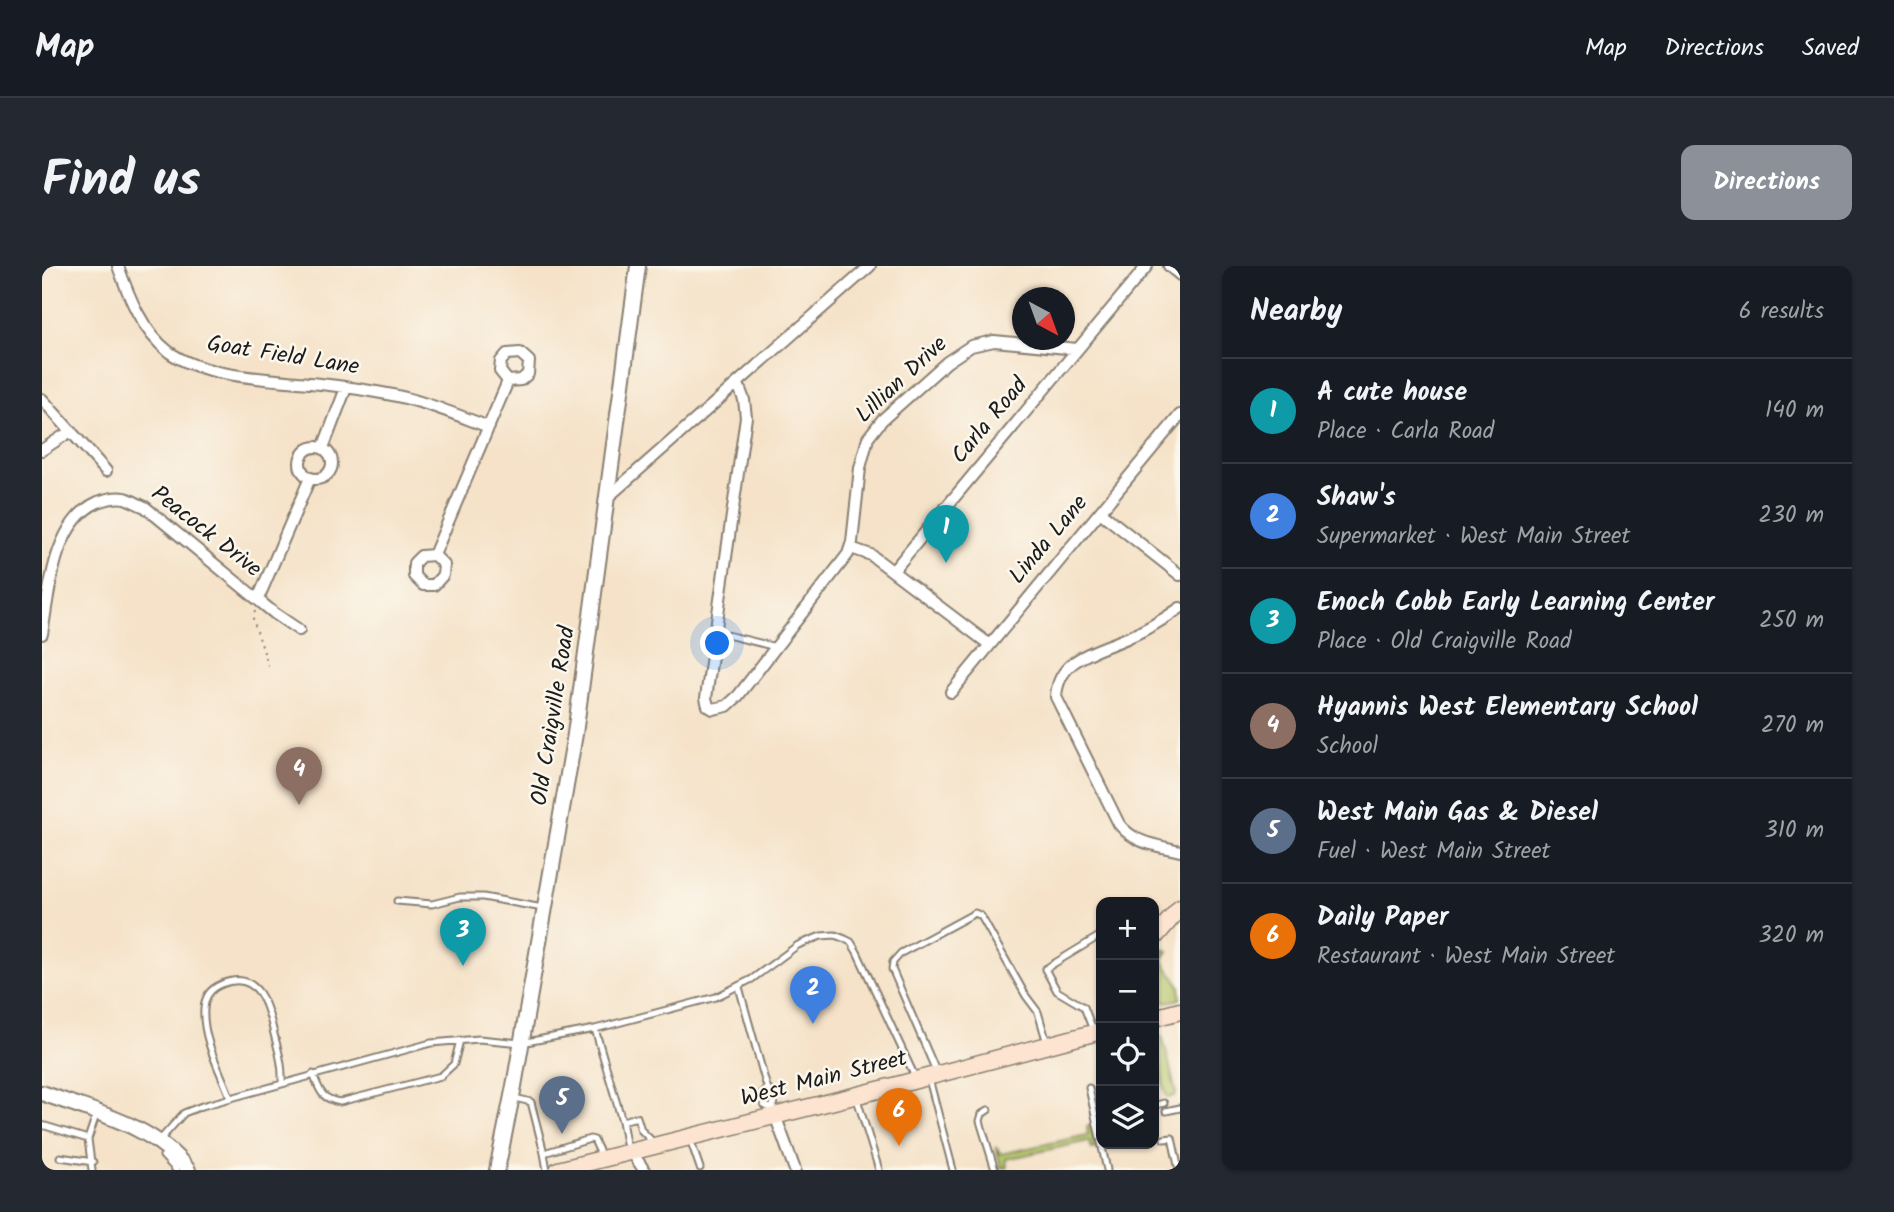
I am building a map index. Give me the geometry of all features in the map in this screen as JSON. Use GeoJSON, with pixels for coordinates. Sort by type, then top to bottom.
{"type":"FeatureCollection","features":[{"type":"Feature","properties":{"kind":"main road"},"geometry":{"type":"LineString","coordinates":[[1159,932],[1180,908]]}},
{"type":"Feature","properties":{"kind":"main road"},"geometry":{"type":"LineString","coordinates":[[1159,1017],[1180,1011]]}},
{"type":"Feature","properties":{"kind":"main road","name":"West Main Street"},"geometry":{"type":"LineString","coordinates":[[558,1170],[774,1112],[856,1095],[1096,1033]]}},
{"type":"Feature","properties":{"kind":"street","name":"Goat Field Lane"},"geometry":{"type":"LineString","coordinates":[[118,266],[128,294],[148,329],[169,352],[181,359],[206,369],[404,397],[489,427]]}},
{"type":"Feature","properties":{"kind":"street","name":"Old Craigville Road"},"geometry":{"type":"LineString","coordinates":[[497,1170],[575,734],[638,266]]}},
{"type":"Feature","properties":{"kind":"street"},"geometry":{"type":"LineString","coordinates":[[608,497],[870,266]]}},
{"type":"Feature","properties":{"kind":"street","name":"Carla Road"},"geometry":{"type":"LineString","coordinates":[[893,571],[1147,266]]}},
{"type":"Feature","properties":{"kind":"street"},"geometry":{"type":"LineString","coordinates":[[1169,266],[1180,275]]}},
{"type":"Feature","properties":{"kind":"street","name":"Lillian Drive"},"geometry":{"type":"LineString","coordinates":[[715,632],[706,698],[708,706],[713,709],[733,701],[844,560],[851,548],[860,468],[869,438],[882,420],[947,362],[971,346],[994,341],[1077,349]]}},
{"type":"Feature","properties":{"kind":"street"},"geometry":{"type":"LineString","coordinates":[[434,555],[508,380]]}},
{"type":"Feature","properties":{"kind":"street"},"geometry":{"type":"LineString","coordinates":[[715,632],[746,417],[738,384]]}},
{"type":"Feature","properties":{"kind":"street"},"geometry":{"type":"LineString","coordinates":[[323,448],[346,388]]}},
{"type":"Feature","properties":{"kind":"street"},"geometry":{"type":"LineString","coordinates":[[42,399],[106,471]]}},
{"type":"Feature","properties":{"kind":"street","name":"Linda Lane"},"geometry":{"type":"LineString","coordinates":[[951,692],[1180,415]]}},
{"type":"Feature","properties":{"kind":"street"},"geometry":{"type":"LineString","coordinates":[[42,450],[71,432]]}},
{"type":"Feature","properties":{"kind":"street"},"geometry":{"type":"LineString","coordinates":[[313,447],[323,448],[331,456],[331,470],[320,479],[310,478],[301,468],[302,455],[313,447]]}},
{"type":"Feature","properties":{"kind":"street"},"geometry":{"type":"LineString","coordinates":[[258,599],[310,478]]}},
{"type":"Feature","properties":{"kind":"street","name":"Peacock Drive"},"geometry":{"type":"LineString","coordinates":[[42,633],[61,544],[73,524],[87,509],[97,502],[123,497],[145,507],[299,630]]}},
{"type":"Feature","properties":{"kind":"street"},"geometry":{"type":"LineString","coordinates":[[1100,512],[1180,575]]}},
{"type":"Feature","properties":{"kind":"street"},"geometry":{"type":"LineString","coordinates":[[851,548],[866,552],[990,645]]}},
{"type":"Feature","properties":{"kind":"street"},"geometry":{"type":"LineString","coordinates":[[1180,608],[1142,631],[1077,659],[1062,676],[1056,697],[1119,824],[1130,837],[1138,841],[1180,851]]}},
{"type":"Feature","properties":{"kind":"street"},"geometry":{"type":"LineString","coordinates":[[42,1093],[138,1129],[159,1141],[188,1170]]}},
{"type":"Feature","properties":{"kind":"street"},"geometry":{"type":"LineString","coordinates":[[774,1112],[795,1170]]}},
{"type":"Feature","properties":{"kind":"street"},"geometry":{"type":"LineString","coordinates":[[631,1151],[644,1170]]}},
{"type":"Feature","properties":{"kind":"lane"},"geometry":{"type":"LineString","coordinates":[[715,632],[776,647]]}},
{"type":"Feature","properties":{"kind":"lane"},"geometry":{"type":"LineString","coordinates":[[397,901],[432,904],[460,897],[483,897],[543,908]]}},
{"type":"Feature","properties":{"kind":"lane"},"geometry":{"type":"LineString","coordinates":[[953,1170],[927,1077],[892,970],[893,962],[901,953],[975,913],[981,916],[1026,996],[1038,1012],[1048,1046]]}},
{"type":"Feature","properties":{"kind":"lane"},"geometry":{"type":"LineString","coordinates":[[159,1141],[184,1113],[282,1082],[431,1043],[460,1040],[521,1043],[596,1029],[716,997],[739,987],[810,939],[835,935],[845,939],[857,952],[927,1077]]}},
{"type":"Feature","properties":{"kind":"lane"},"geometry":{"type":"LineString","coordinates":[[1096,938],[1045,969],[1057,991],[1084,1007],[1096,1028]]}},
{"type":"Feature","properties":{"kind":"lane"},"geometry":{"type":"LineString","coordinates":[[230,1097],[208,1037],[204,1012],[206,996],[215,987],[230,981],[243,981],[254,987],[265,999],[282,1068],[282,1082]]}},
{"type":"Feature","properties":{"kind":"lane"},"geometry":{"type":"LineString","coordinates":[[739,987],[767,1088],[762,1094],[764,1105],[774,1112]]}},
{"type":"Feature","properties":{"kind":"lane"},"geometry":{"type":"LineString","coordinates":[[596,1029],[626,1143],[631,1151]]}},
{"type":"Feature","properties":{"kind":"lane"},"geometry":{"type":"LineString","coordinates":[[313,1074],[322,1094],[329,1100],[340,1102],[441,1076],[454,1064],[460,1040]]}},
{"type":"Feature","properties":{"kind":"lane"},"geometry":{"type":"LineString","coordinates":[[1089,1088],[1107,1170]]}},
{"type":"Feature","properties":{"kind":"lane"},"geometry":{"type":"LineString","coordinates":[[856,1095],[879,1170]]}},
{"type":"Feature","properties":{"kind":"lane"},"geometry":{"type":"LineString","coordinates":[[512,1097],[525,1098],[531,1102],[547,1170]]}},
{"type":"Feature","properties":{"kind":"lane"},"geometry":{"type":"LineString","coordinates":[[1159,1104],[1164,1103]]}},
{"type":"Feature","properties":{"kind":"lane"},"geometry":{"type":"LineString","coordinates":[[1166,1111],[1180,1108]]}},
{"type":"Feature","properties":{"kind":"lane"},"geometry":{"type":"LineString","coordinates":[[988,1110],[982,1114],[980,1121],[995,1170]]}},
{"type":"Feature","properties":{"kind":"lane"},"geometry":{"type":"LineString","coordinates":[[92,1170],[88,1139],[97,1112]]}},
{"type":"Feature","properties":{"kind":"lane"},"geometry":{"type":"LineString","coordinates":[[622,1121],[637,1117],[641,1130],[655,1145]]}},
{"type":"Feature","properties":{"kind":"lane"},"geometry":{"type":"LineString","coordinates":[[42,1125],[88,1139]]}},
{"type":"Feature","properties":{"kind":"lane"},"geometry":{"type":"LineString","coordinates":[[689,1136],[698,1169]]}},
{"type":"Feature","properties":{"kind":"lane"},"geometry":{"type":"LineString","coordinates":[[1164,1139],[1172,1138],[1179,1169],[1170,1169]]}},
{"type":"Feature","properties":{"kind":"lane"},"geometry":{"type":"LineString","coordinates":[[544,1153],[590,1139],[599,1147],[602,1158]]}},
{"type":"Feature","properties":{"kind":"lane"},"geometry":{"type":"LineString","coordinates":[[163,1156],[176,1170]]}},
{"type":"Feature","properties":{"kind":"lane"},"geometry":{"type":"LineString","coordinates":[[60,1157],[93,1162]]}},
{"type":"Feature","properties":{"kind":"path"},"geometry":{"type":"LineString","coordinates":[[258,599],[253,619],[269,668]]}},
{"type":"Feature","properties":{"kind":"green space"},"geometry":{"type":"Polygon","coordinates":[[[1159,949],[1168,951],[1162,960],[1180,986],[1180,999],[1168,1002],[1159,996],[1159,949]]]}},
{"type":"Feature","properties":{"kind":"green space"},"geometry":{"type":"Polygon","coordinates":[[[1159,1035],[1163,1038],[1176,1093],[1169,1098],[1166,1096],[1159,1063],[1159,1035]]]}},
{"type":"Feature","properties":{"kind":"green space"},"geometry":{"type":"Polygon","coordinates":[[[1091,1125],[1096,1148],[1092,1149],[1089,1141],[1006,1159],[1007,1168],[1001,1167],[996,1147],[1001,1154],[1088,1135],[1087,1127],[1091,1125]]]}},
{"type":"Feature","properties":{"kind":"place","name":"A cute house"},"geometry":{"type":"Point","coordinates":[946,563]}},
{"type":"Feature","properties":{"kind":"place","name":"Hyannis West Elementary School"},"geometry":{"type":"Point","coordinates":[299,805]}},
{"type":"Feature","properties":{"kind":"place","name":"Enoch Cobb Early Learning Center"},"geometry":{"type":"Point","coordinates":[463,966]}},
{"type":"Feature","properties":{"kind":"place","name":"Shaw's"},"geometry":{"type":"Point","coordinates":[813,1024]}},
{"type":"Feature","properties":{"kind":"place","name":"West Main Gas & Diesel"},"geometry":{"type":"Point","coordinates":[562,1134]}},
{"type":"Feature","properties":{"kind":"place","name":"Daily Paper"},"geometry":{"type":"Point","coordinates":[899,1146]}}]}
